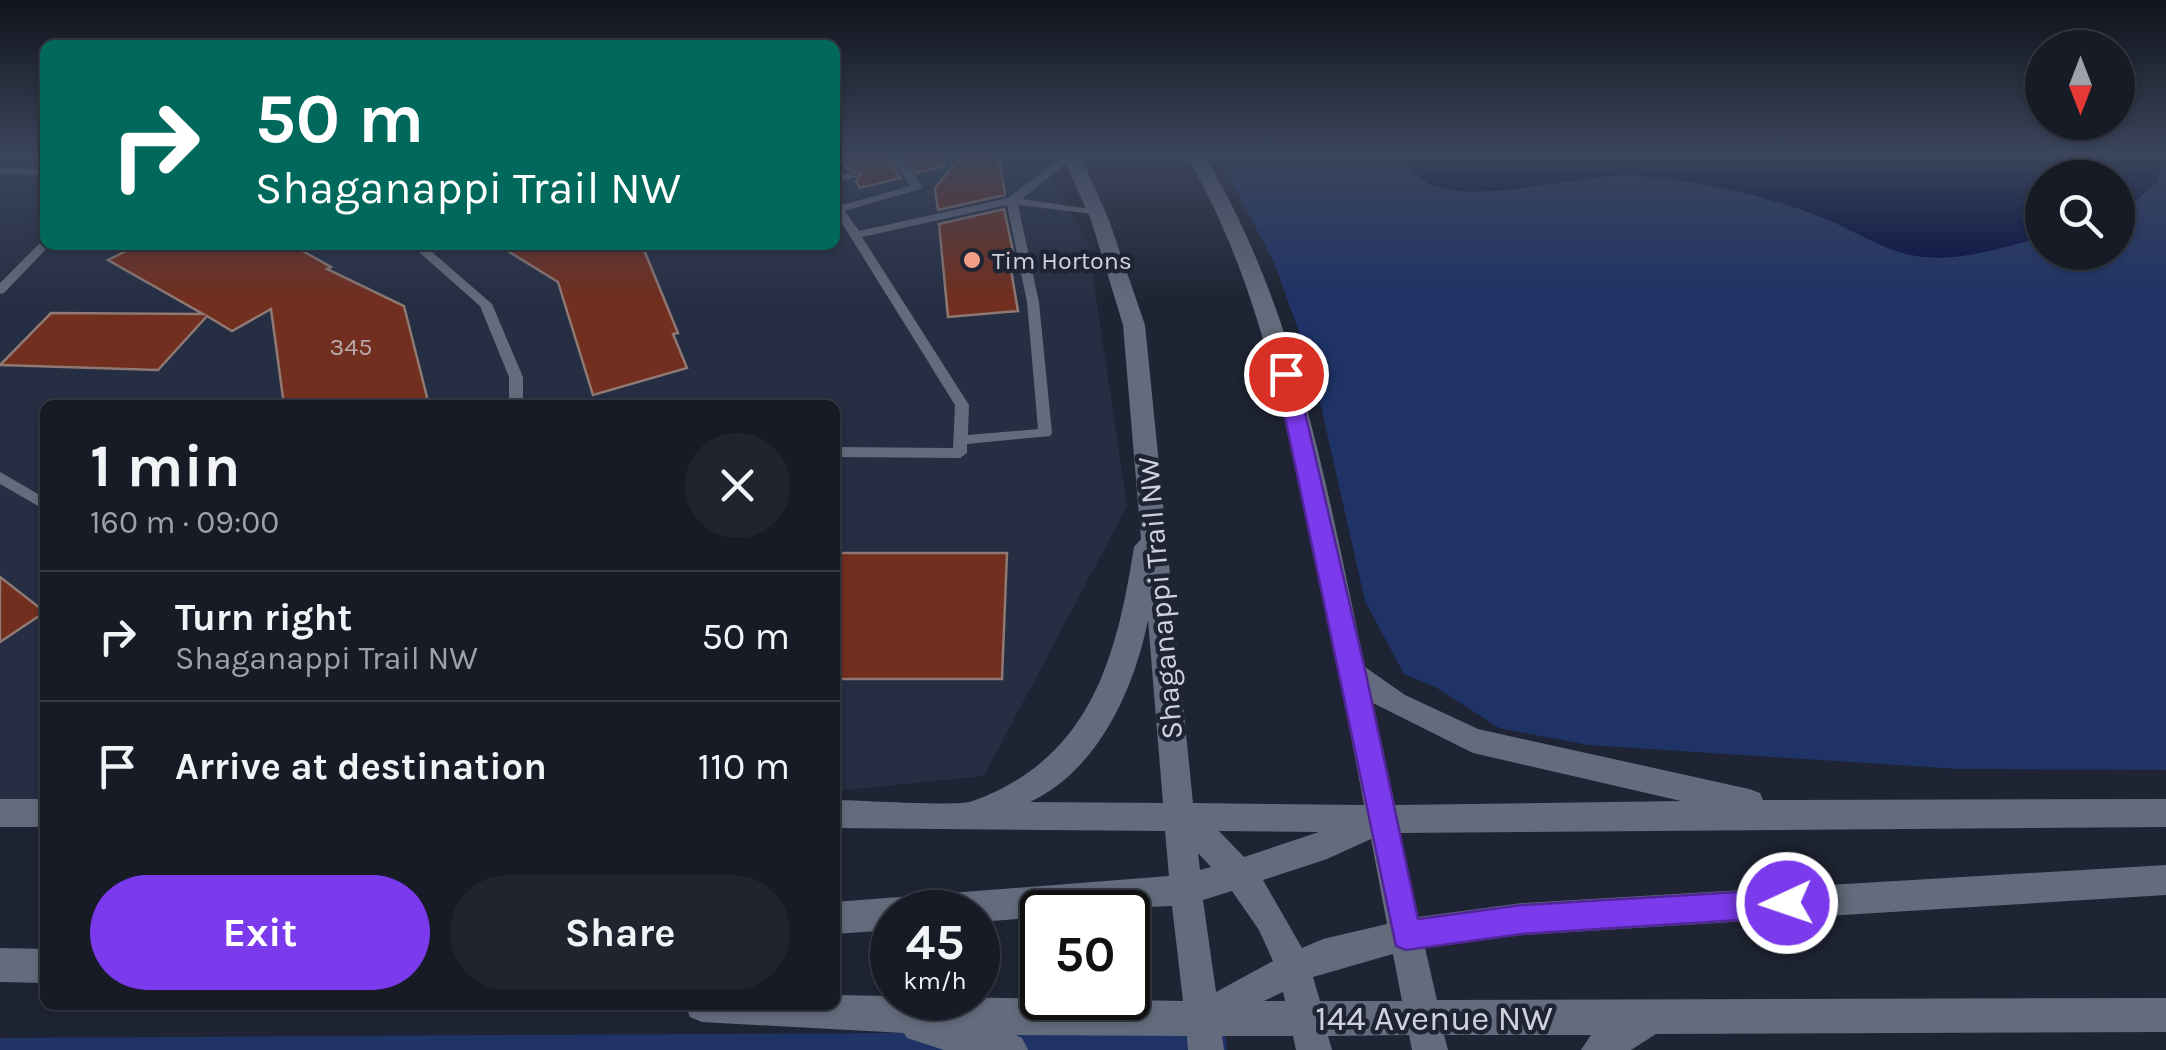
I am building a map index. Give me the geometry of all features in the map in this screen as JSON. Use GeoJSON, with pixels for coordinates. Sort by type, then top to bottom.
{"type":"FeatureCollection","features":[{"type":"Feature","properties":{"kind":"main road","name":"Shaganappi Trail NW"},"geometry":{"type":"LineString","coordinates":[[1092,204],[1134,326],[1186,890],[1204,1035]]}},
{"type":"Feature","properties":{"kind":"main road"},"geometry":{"type":"LineString","coordinates":[[1220,204],[1236,234],[1286,374],[1354,674],[1380,819],[1426,1033]]}},
{"type":"Feature","properties":{"kind":"main road"},"geometry":{"type":"LineString","coordinates":[[970,813],[1011,799],[1032,786],[1096,728],[1124,656],[1141,588],[1153,503]]}},
{"type":"Feature","properties":{"kind":"main road"},"geometry":{"type":"LineString","coordinates":[[1354,674],[1395,704],[1472,740],[1790,812]]}},
{"type":"Feature","properties":{"kind":"main road"},"geometry":{"type":"LineString","coordinates":[[0,812],[40,812]]}},
{"type":"Feature","properties":{"kind":"main road"},"geometry":{"type":"LineString","coordinates":[[840,814],[1380,819],[1790,812],[2166,813]]}},
{"type":"Feature","properties":{"kind":"main road"},"geometry":{"type":"LineString","coordinates":[[1179,815],[1261,900],[1296,968],[1311,1034]]}},
{"type":"Feature","properties":{"kind":"main road"},"geometry":{"type":"LineString","coordinates":[[1000,905],[1186,890],[1241,876],[1316,849],[1380,819]]}},
{"type":"Feature","properties":{"kind":"main road"},"geometry":{"type":"LineString","coordinates":[[1204,1035],[1296,968],[1356,945],[1406,936],[1522,920],[2166,880]]}},
{"type":"Feature","properties":{"kind":"main road"},"geometry":{"type":"LineString","coordinates":[[840,918],[870,916]]}},
{"type":"Feature","properties":{"kind":"main road"},"geometry":{"type":"LineString","coordinates":[[0,965],[40,966]]}},
{"type":"Feature","properties":{"kind":"main road","name":"144 Avenue NW"},"geometry":{"type":"LineString","coordinates":[[781,1010],[870,1016]]}},
{"type":"Feature","properties":{"kind":"main road","name":"144 Avenue NW"},"geometry":{"type":"LineString","coordinates":[[945,1020],[1204,1035],[1426,1033],[1651,1017],[2166,1016]]}},
{"type":"Feature","properties":{"kind":"main road"},"geometry":{"type":"LineString","coordinates":[[1599,1050],[1651,1017]]}},
{"type":"Feature","properties":{"kind":"main road"},"geometry":{"type":"LineString","coordinates":[[892,1020],[1010,1050]]}},
{"type":"Feature","properties":{"kind":"lane"},"geometry":{"type":"LineString","coordinates":[[858,236],[999,204]]}},
{"type":"Feature","properties":{"kind":"lane"},"geometry":{"type":"LineString","coordinates":[[960,440],[1045,433],[1033,302],[1013,204]]}},
{"type":"Feature","properties":{"kind":"lane"},"geometry":{"type":"LineString","coordinates":[[1033,204],[1096,213]]}},
{"type":"Feature","properties":{"kind":"lane"},"geometry":{"type":"LineString","coordinates":[[840,210],[962,404],[960,453],[840,452]]}},
{"type":"Feature","properties":{"kind":"lane"},"geometry":{"type":"LineString","coordinates":[[0,290],[40,249]]}},
{"type":"Feature","properties":{"kind":"lane"},"geometry":{"type":"LineString","coordinates":[[423,250],[486,304],[516,377],[516,400]]}},
{"type":"Feature","properties":{"kind":"lane"},"geometry":{"type":"LineString","coordinates":[[0,478],[40,503]]}},
{"type":"Feature","properties":{"kind":"shaded area"},"geometry":{"type":"Polygon","coordinates":[[[0,204],[40,204],[40,250],[840,250],[840,204],[1066,204],[1088,243],[1127,506],[984,776],[840,790],[840,400],[40,400],[40,813],[0,813],[0,204]]]}},
{"type":"Feature","properties":{"kind":"shaded area"},"geometry":{"type":"Polygon","coordinates":[[[1243,204],[2025,204],[2025,270],[2135,270],[2135,204],[2166,204],[2166,770],[1959,769],[1588,745],[1499,728],[1437,688],[1404,674],[1365,601],[1313,371],[1274,262],[1243,204]]]}},
{"type":"Feature","properties":{"kind":"shaded area"},"geometry":{"type":"Polygon","coordinates":[[[1781,204],[2025,204],[2025,241],[1953,257],[1923,257],[1895,251],[1829,220],[1781,204]]]}},
{"type":"Feature","properties":{"kind":"shaded area"},"geometry":{"type":"Polygon","coordinates":[[[1225,1031],[1227,1050],[0,1050],[0,1038],[1225,1031]]]}},
{"type":"Feature","properties":{"kind":"building"},"geometry":{"type":"Polygon","coordinates":[[[937,204],[965,204],[938,210],[937,204]]]}},
{"type":"Feature","properties":{"kind":"building"},"geometry":{"type":"Polygon","coordinates":[[[1004,209],[1017,270],[1011,270],[1018,311],[948,317],[939,224],[1004,209]]]}},
{"type":"Feature","properties":{"kind":"building"},"geometry":{"type":"Polygon","coordinates":[[[128,250],[301,250],[331,267],[327,269],[404,306],[428,400],[283,400],[271,309],[232,331],[207,316],[158,370],[0,365],[51,313],[203,314],[108,260],[128,250]]]}},
{"type":"Feature","properties":{"kind":"building"},"geometry":{"type":"Polygon","coordinates":[[[506,250],[644,250],[678,333],[673,334],[687,368],[593,395],[558,282],[506,250]]]}},
{"type":"Feature","properties":{"kind":"building"},"geometry":{"type":"Polygon","coordinates":[[[840,553],[1007,553],[1002,679],[840,679],[840,553]]]}},
{"type":"Feature","properties":{"kind":"building"},"geometry":{"type":"Polygon","coordinates":[[[0,577],[40,608],[40,615],[0,642],[0,577]]]}},
{"type":"Feature","properties":{"kind":"place","name":"Tim Hortons"},"geometry":{"type":"Point","coordinates":[972,260]}},
{"type":"Feature","properties":{"kind":"route"},"geometry":{"type":"LineString","coordinates":[[1286,374],[1354,674],[1406,936],[1522,920],[1787,903]]}}]}
